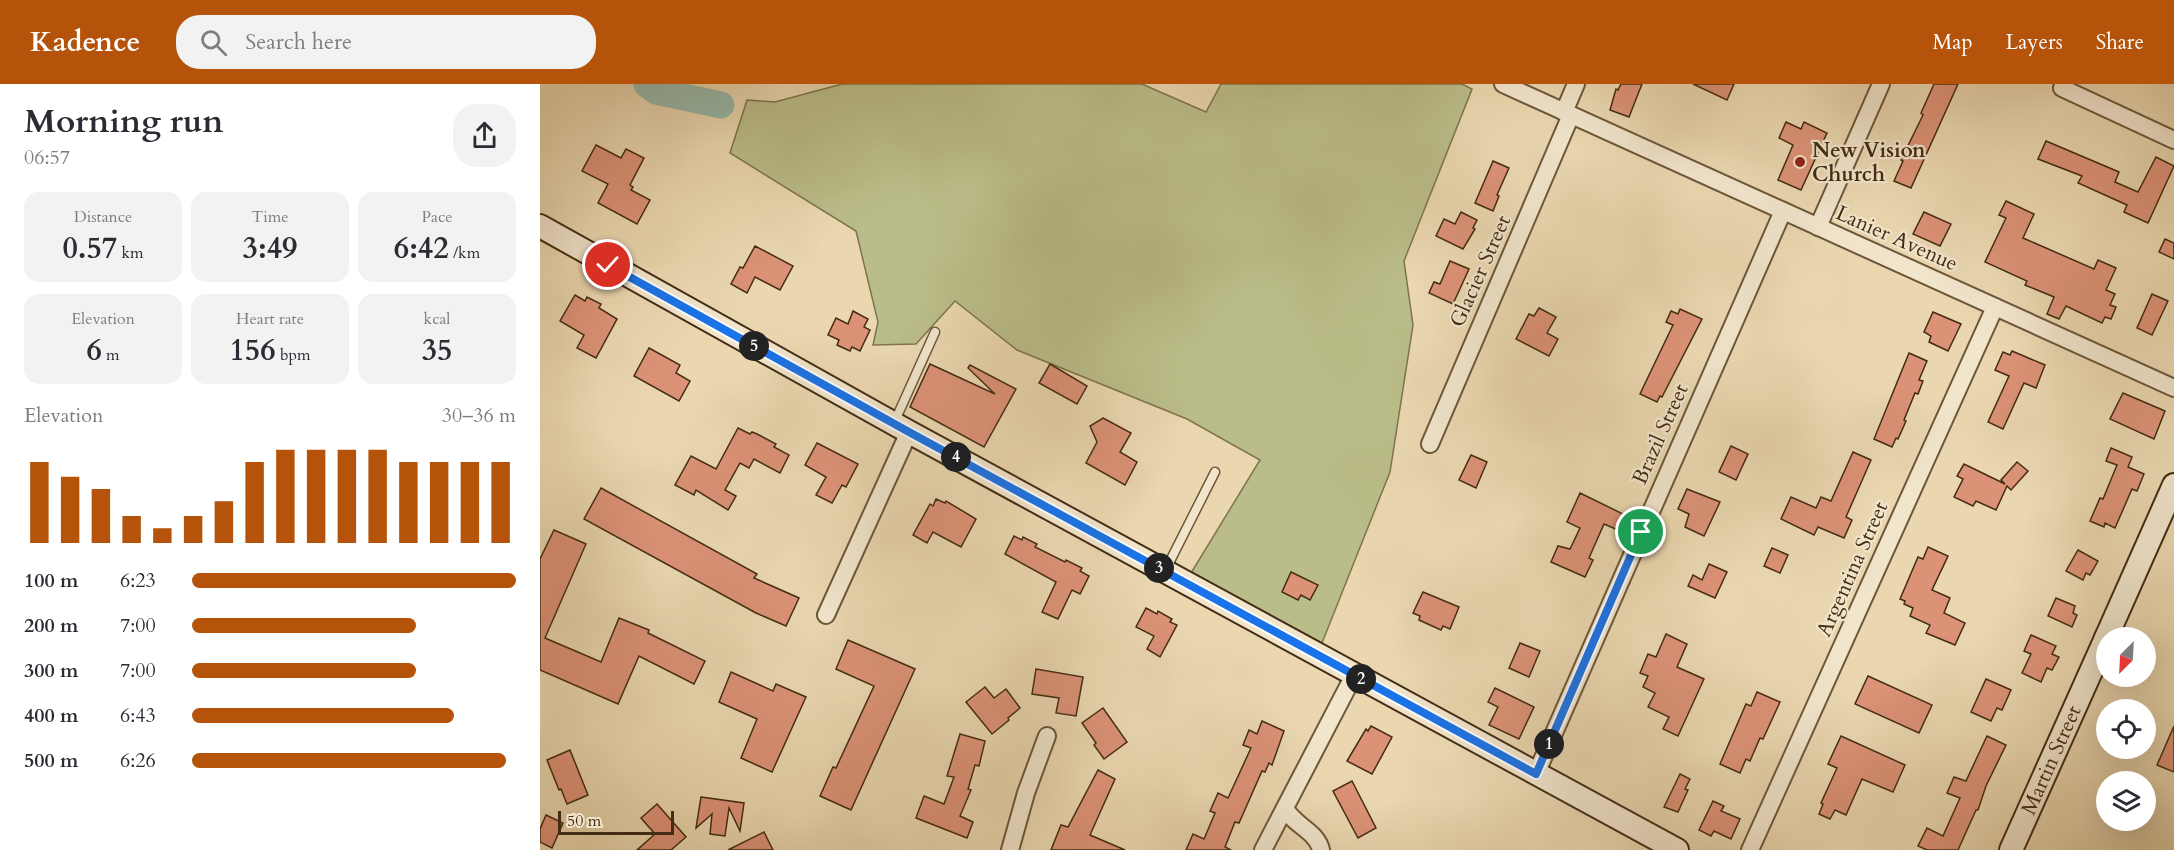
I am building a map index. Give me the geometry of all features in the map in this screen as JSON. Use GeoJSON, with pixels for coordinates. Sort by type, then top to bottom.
{"type":"FeatureCollection","features":[{"type":"Feature","properties":{"kind":"main road"},"geometry":{"type":"LineString","coordinates":[[540,226],[1165,572],[1677,850]]}},
{"type":"Feature","properties":{"kind":"main road","name":"Martin Street"},"geometry":{"type":"LineString","coordinates":[[2111,627],[2174,485]]}},
{"type":"Feature","properties":{"kind":"main road","name":"Martin Street"},"geometry":{"type":"LineString","coordinates":[[2011,850],[2096,660]]}},
{"type":"Feature","properties":{"kind":"street","name":"Lanier Avenue"},"geometry":{"type":"LineString","coordinates":[[1503,84],[2174,388]]}},
{"type":"Feature","properties":{"kind":"street","name":"Glacier Street"},"geometry":{"type":"LineString","coordinates":[[1430,444],[1567,113],[1576,84]]}},
{"type":"Feature","properties":{"kind":"street"},"geometry":{"type":"LineString","coordinates":[[1818,227],[1881,84]]}},
{"type":"Feature","properties":{"kind":"street"},"geometry":{"type":"LineString","coordinates":[[2062,88],[2174,140]]}},
{"type":"Feature","properties":{"kind":"street","name":"Brazil Street"},"geometry":{"type":"LineString","coordinates":[[1536,774],[1783,211]]}},
{"type":"Feature","properties":{"kind":"street","name":"Argentina Street"},"geometry":{"type":"LineString","coordinates":[[1750,850],[1995,307]]}},
{"type":"Feature","properties":{"kind":"street"},"geometry":{"type":"LineString","coordinates":[[826,615],[902,427]]}},
{"type":"Feature","properties":{"kind":"street"},"geometry":{"type":"LineString","coordinates":[[1263,850],[1354,675]]}},
{"type":"Feature","properties":{"kind":"street"},"geometry":{"type":"LineString","coordinates":[[1010,850],[1026,793],[1047,736]]}},
{"type":"Feature","properties":{"kind":"street"},"geometry":{"type":"LineString","coordinates":[[1285,808],[1295,821],[1319,842],[1321,850]]}},
{"type":"Feature","properties":{"kind":"lane"},"geometry":{"type":"LineString","coordinates":[[902,427],[935,332]]}},
{"type":"Feature","properties":{"kind":"lane"},"geometry":{"type":"LineString","coordinates":[[1165,572],[1215,472]]}},
{"type":"Feature","properties":{"kind":"green space"},"geometry":{"type":"Polygon","coordinates":[[[842,84],[1142,84],[1206,112],[1221,84],[1462,84],[1472,89],[1404,261],[1413,325],[1390,472],[1322,643],[1191,573],[1260,460],[1187,419],[1017,350],[955,301],[916,344],[873,345],[878,322],[856,231],[730,153],[747,100],[775,102],[842,84]]]}},
{"type":"Feature","properties":{"kind":"building"},"geometry":{"type":"Polygon","coordinates":[[[1621,84],[1642,84],[1629,117],[1610,110],[1616,89],[1618,90],[1621,84]]]}},
{"type":"Feature","properties":{"kind":"building"},"geometry":{"type":"Polygon","coordinates":[[[1693,84],[1734,84],[1727,100],[1693,84]]]}},
{"type":"Feature","properties":{"kind":"building"},"geometry":{"type":"Polygon","coordinates":[[[1934,84],[1958,84],[1911,188],[1894,181],[1934,84]]]}},
{"type":"Feature","properties":{"kind":"building","name":"New Vision Church"},"geometry":{"type":"Polygon","coordinates":[[[1786,122],[1801,129],[1804,122],[1827,133],[1801,190],[1778,180],[1793,145],[1779,138],[1786,122]]]}},
{"type":"Feature","properties":{"kind":"building"},"geometry":{"type":"Polygon","coordinates":[[[2046,141],[2119,172],[2115,182],[2138,192],[2156,157],[2174,166],[2148,223],[2124,212],[2127,205],[2078,183],[2082,176],[2038,159],[2046,141]]]}},
{"type":"Feature","properties":{"kind":"building"},"geometry":{"type":"Polygon","coordinates":[[[596,145],[621,158],[626,149],[644,158],[630,185],[633,187],[631,190],[650,200],[637,224],[598,203],[608,184],[582,171],[596,145]]]}},
{"type":"Feature","properties":{"kind":"building"},"geometry":{"type":"Polygon","coordinates":[[[1493,161],[1509,168],[1497,195],[1499,196],[1493,211],[1475,203],[1493,161]]]}},
{"type":"Feature","properties":{"kind":"building"},"geometry":{"type":"Polygon","coordinates":[[[2006,201],[2034,214],[2023,238],[2094,269],[2098,260],[2116,268],[2106,290],[2115,294],[2110,305],[2116,307],[2111,319],[2105,317],[2102,323],[2066,306],[2059,319],[2047,314],[2054,297],[2025,285],[2027,281],[1985,262],[2006,218],[1999,215],[2006,201]]]}},
{"type":"Feature","properties":{"kind":"building"},"geometry":{"type":"Polygon","coordinates":[[[1461,212],[1477,220],[1473,228],[1475,229],[1463,249],[1436,236],[1444,219],[1455,224],[1461,212]]]}},
{"type":"Feature","properties":{"kind":"building"},"geometry":{"type":"Polygon","coordinates":[[[1924,212],[1951,224],[1940,246],[1913,234],[1924,212]]]}},
{"type":"Feature","properties":{"kind":"building"},"geometry":{"type":"Polygon","coordinates":[[[2165,239],[2174,243],[2174,259],[2159,252],[2165,239]]]}},
{"type":"Feature","properties":{"kind":"building"},"geometry":{"type":"Polygon","coordinates":[[[755,246],[793,266],[780,290],[755,277],[747,293],[731,284],[755,246]]]}},
{"type":"Feature","properties":{"kind":"building"},"geometry":{"type":"Polygon","coordinates":[[[1450,261],[1469,269],[1453,304],[1429,293],[1434,282],[1440,284],[1450,261]]]}},
{"type":"Feature","properties":{"kind":"building"},"geometry":{"type":"Polygon","coordinates":[[[2152,294],[2168,301],[2152,335],[2137,328],[2152,294]]]}},
{"type":"Feature","properties":{"kind":"building"},"geometry":{"type":"Polygon","coordinates":[[[575,295],[585,301],[587,297],[601,304],[599,308],[617,319],[596,358],[577,348],[584,335],[560,321],[575,295]]]}},
{"type":"Feature","properties":{"kind":"building"},"geometry":{"type":"Polygon","coordinates":[[[1539,308],[1556,317],[1547,333],[1558,339],[1549,356],[1516,339],[1529,314],[1534,316],[1539,308]]]}},
{"type":"Feature","properties":{"kind":"building"},"geometry":{"type":"Polygon","coordinates":[[[1680,309],[1702,319],[1662,397],[1660,396],[1657,402],[1640,394],[1673,325],[1666,322],[1671,311],[1678,314],[1680,309]]]}},
{"type":"Feature","properties":{"kind":"building"},"geometry":{"type":"Polygon","coordinates":[[[853,311],[868,319],[864,327],[870,330],[860,351],[852,347],[850,351],[837,345],[839,340],[828,335],[836,318],[848,324],[853,311]]]}},
{"type":"Feature","properties":{"kind":"building"},"geometry":{"type":"Polygon","coordinates":[[[1933,312],[1961,324],[1948,351],[1929,342],[1931,336],[1924,332],[1933,312]]]}},
{"type":"Feature","properties":{"kind":"building"},"geometry":{"type":"Polygon","coordinates":[[[649,348],[680,365],[676,373],[690,381],[679,401],[634,376],[649,348]]]}},
{"type":"Feature","properties":{"kind":"building"},"geometry":{"type":"Polygon","coordinates":[[[2012,351],[2045,365],[2036,388],[2024,383],[2003,429],[1988,422],[2009,376],[1995,370],[2003,352],[2010,355],[2012,351]]]}},
{"type":"Feature","properties":{"kind":"building"},"geometry":{"type":"Polygon","coordinates":[[[1909,353],[1927,361],[1919,380],[1923,381],[1918,394],[1915,393],[1904,420],[1906,421],[1892,447],[1874,439],[1909,353]]]}},
{"type":"Feature","properties":{"kind":"building"},"geometry":{"type":"Polygon","coordinates":[[[930,364],[995,394],[968,368],[970,365],[1016,389],[984,447],[910,407],[930,364]]]}},
{"type":"Feature","properties":{"kind":"building"},"geometry":{"type":"Polygon","coordinates":[[[1050,364],[1087,386],[1077,404],[1039,383],[1050,364]]]}},
{"type":"Feature","properties":{"kind":"building"},"geometry":{"type":"Polygon","coordinates":[[[2123,393],[2165,411],[2154,439],[2110,419],[2123,393]]]}},
{"type":"Feature","properties":{"kind":"building"},"geometry":{"type":"Polygon","coordinates":[[[1103,418],[1131,433],[1120,452],[1137,462],[1125,485],[1086,463],[1097,442],[1090,426],[1103,418]]]}},
{"type":"Feature","properties":{"kind":"building"},"geometry":{"type":"Polygon","coordinates":[[[738,428],[750,434],[752,432],[757,434],[776,444],[774,447],[789,455],[780,473],[754,459],[749,468],[740,463],[725,490],[736,496],[728,510],[696,490],[694,495],[675,485],[691,456],[716,469],[738,428]]]}},
{"type":"Feature","properties":{"kind":"building"},"geometry":{"type":"Polygon","coordinates":[[[817,443],[858,464],[846,487],[842,485],[832,503],[816,495],[826,477],[805,465],[817,443]]]}},
{"type":"Feature","properties":{"kind":"building"},"geometry":{"type":"Polygon","coordinates":[[[1731,446],[1748,454],[1736,480],[1719,472],[1731,446]]]}},
{"type":"Feature","properties":{"kind":"building"},"geometry":{"type":"Polygon","coordinates":[[[2111,448],[2132,457],[2128,467],[2144,474],[2137,491],[2132,489],[2115,528],[2105,523],[2104,527],[2090,521],[2100,498],[2103,499],[2117,465],[2106,461],[2111,448]]]}},
{"type":"Feature","properties":{"kind":"building"},"geometry":{"type":"Polygon","coordinates":[[[1853,452],[1871,460],[1846,517],[1852,520],[1844,538],[1818,527],[1814,535],[1781,519],[1791,497],[1816,508],[1821,497],[1831,501],[1853,452]]]}},
{"type":"Feature","properties":{"kind":"building"},"geometry":{"type":"Polygon","coordinates":[[[1471,455],[1487,462],[1476,488],[1459,480],[1471,455]]]}},
{"type":"Feature","properties":{"kind":"building"},"geometry":{"type":"Polygon","coordinates":[[[2017,462],[2028,471],[2011,490],[2007,486],[1996,510],[1976,501],[1973,506],[1954,497],[1963,479],[1957,476],[1964,464],[2005,484],[2001,480],[2017,462]]]}},
{"type":"Feature","properties":{"kind":"building"},"geometry":{"type":"Polygon","coordinates":[[[601,488],[757,574],[754,578],[799,598],[786,626],[756,613],[584,519],[601,488]]]}},
{"type":"Feature","properties":{"kind":"building"},"geometry":{"type":"Polygon","coordinates":[[[1687,489],[1720,502],[1704,536],[1685,527],[1689,514],[1678,509],[1687,489]]]}},
{"type":"Feature","properties":{"kind":"building"},"geometry":{"type":"Polygon","coordinates":[[[1580,493],[1625,515],[1618,530],[1604,524],[1589,558],[1593,560],[1585,577],[1551,562],[1558,546],[1570,549],[1580,528],[1567,522],[1580,493]]]}},
{"type":"Feature","properties":{"kind":"building"},"geometry":{"type":"Polygon","coordinates":[[[936,499],[945,503],[946,501],[976,519],[961,547],[933,532],[927,543],[913,535],[930,504],[933,506],[936,499]]]}},
{"type":"Feature","properties":{"kind":"building"},"geometry":{"type":"Polygon","coordinates":[[[554,530],[586,544],[545,638],[601,662],[619,618],[649,630],[648,633],[705,661],[694,684],[639,656],[618,704],[540,670],[540,559],[554,530]]]}},
{"type":"Feature","properties":{"kind":"building"},"geometry":{"type":"Polygon","coordinates":[[[1014,536],[1022,540],[1023,537],[1037,544],[1035,547],[1082,568],[1080,571],[1089,576],[1080,594],[1072,590],[1058,619],[1042,612],[1056,582],[1005,554],[1014,536]]]}},
{"type":"Feature","properties":{"kind":"building"},"geometry":{"type":"Polygon","coordinates":[[[1928,547],[1948,556],[1932,590],[1950,598],[1944,613],[1965,623],[1955,645],[1926,633],[1930,625],[1910,616],[1913,608],[1904,604],[1905,601],[1900,599],[1918,557],[1923,559],[1928,547]]]}},
{"type":"Feature","properties":{"kind":"building"},"geometry":{"type":"Polygon","coordinates":[[[1772,548],[1788,555],[1780,573],[1764,566],[1772,548]]]}},
{"type":"Feature","properties":{"kind":"building"},"geometry":{"type":"Polygon","coordinates":[[[2078,550],[2098,561],[2090,575],[2086,573],[2083,580],[2066,571],[2078,550]]]}},
{"type":"Feature","properties":{"kind":"building"},"geometry":{"type":"Polygon","coordinates":[[[1709,564],[1727,572],[1715,598],[1688,586],[1693,575],[1702,580],[1709,564]]]}},
{"type":"Feature","properties":{"kind":"building"},"geometry":{"type":"Polygon","coordinates":[[[1291,572],[1318,585],[1310,600],[1301,595],[1298,600],[1282,592],[1291,572]]]}},
{"type":"Feature","properties":{"kind":"building"},"geometry":{"type":"Polygon","coordinates":[[[1423,592],[1459,607],[1450,629],[1443,626],[1441,630],[1419,620],[1420,616],[1413,613],[1423,592]]]}},
{"type":"Feature","properties":{"kind":"building"},"geometry":{"type":"Polygon","coordinates":[[[2056,598],[2075,606],[2073,613],[2077,615],[2072,627],[2048,616],[2056,598]]]}},
{"type":"Feature","properties":{"kind":"building"},"geometry":{"type":"Polygon","coordinates":[[[1146,608],[1157,614],[1158,611],[1172,619],[1170,622],[1177,625],[1160,657],[1147,649],[1154,636],[1136,627],[1146,608]]]}},
{"type":"Feature","properties":{"kind":"building"},"geometry":{"type":"Polygon","coordinates":[[[1666,634],[1687,644],[1677,667],[1704,679],[1678,736],[1663,729],[1669,717],[1648,707],[1655,693],[1643,687],[1648,676],[1640,673],[1648,654],[1656,657],[1666,634]]]}},
{"type":"Feature","properties":{"kind":"building"},"geometry":{"type":"Polygon","coordinates":[[[2031,635],[2056,646],[2052,654],[2059,657],[2052,670],[2047,668],[2041,682],[2022,673],[2031,654],[2024,651],[2031,635]]]}},
{"type":"Feature","properties":{"kind":"building"},"geometry":{"type":"Polygon","coordinates":[[[848,640],[915,669],[851,810],[820,796],[833,767],[836,768],[874,686],[836,669],[848,640]]]}},
{"type":"Feature","properties":{"kind":"building"},"geometry":{"type":"Polygon","coordinates":[[[1520,643],[1540,651],[1529,677],[1509,668],[1520,643]]]}},
{"type":"Feature","properties":{"kind":"building"},"geometry":{"type":"Polygon","coordinates":[[[1036,669],[1083,677],[1076,716],[1056,713],[1059,698],[1032,694],[1036,669]]]}},
{"type":"Feature","properties":{"kind":"building"},"geometry":{"type":"Polygon","coordinates":[[[731,672],[773,691],[776,684],[806,697],[772,772],[741,758],[757,719],[719,702],[731,672]]]}},
{"type":"Feature","properties":{"kind":"building"},"geometry":{"type":"Polygon","coordinates":[[[1868,676],[1932,705],[1919,733],[1855,704],[1868,676]]]}},
{"type":"Feature","properties":{"kind":"building"},"geometry":{"type":"Polygon","coordinates":[[[1986,679],[2011,690],[2002,710],[1997,708],[1991,721],[1971,712],[1986,679]]]}},
{"type":"Feature","properties":{"kind":"building"},"geometry":{"type":"Polygon","coordinates":[[[985,687],[994,698],[1006,689],[1020,708],[992,734],[966,702],[985,687]]]}},
{"type":"Feature","properties":{"kind":"building"},"geometry":{"type":"Polygon","coordinates":[[[1495,688],[1534,707],[1519,739],[1489,725],[1498,707],[1488,702],[1495,688]]]}},
{"type":"Feature","properties":{"kind":"building"},"geometry":{"type":"Polygon","coordinates":[[[1757,692],[1780,702],[1763,739],[1760,738],[1750,761],[1746,759],[1740,773],[1720,764],[1746,704],[1751,706],[1757,692]]]}},
{"type":"Feature","properties":{"kind":"building"},"geometry":{"type":"Polygon","coordinates":[[[1103,708],[1127,742],[1104,759],[1082,723],[1103,708]]]}},
{"type":"Feature","properties":{"kind":"building"},"geometry":{"type":"Polygon","coordinates":[[[1262,721],[1284,731],[1272,765],[1269,763],[1265,772],[1262,771],[1239,823],[1235,822],[1225,847],[1231,850],[1186,850],[1193,834],[1204,839],[1215,813],[1210,811],[1218,793],[1228,798],[1251,748],[1243,745],[1249,730],[1257,734],[1262,721]]]}},
{"type":"Feature","properties":{"kind":"building"},"geometry":{"type":"Polygon","coordinates":[[[1371,726],[1392,737],[1372,774],[1347,761],[1366,729],[1368,731],[1371,726]]]}},
{"type":"Feature","properties":{"kind":"building"},"geometry":{"type":"Polygon","coordinates":[[[2174,726],[2174,772],[2157,765],[2174,726]]]}},
{"type":"Feature","properties":{"kind":"building"},"geometry":{"type":"Polygon","coordinates":[[[960,734],[985,741],[979,766],[975,765],[968,789],[971,790],[960,816],[973,822],[967,838],[916,818],[924,796],[944,804],[954,777],[947,776],[960,734]]]}},
{"type":"Feature","properties":{"kind":"building"},"geometry":{"type":"Polygon","coordinates":[[[1841,736],[1905,765],[1893,792],[1862,779],[1846,815],[1835,810],[1830,819],[1819,814],[1823,804],[1821,803],[1837,768],[1828,764],[1841,736]]]}},
{"type":"Feature","properties":{"kind":"building"},"geometry":{"type":"Polygon","coordinates":[[[1987,736],[2006,745],[1958,850],[1927,850],[1918,846],[1927,828],[1943,836],[1960,798],[1947,793],[1954,777],[1966,781],[1987,736]]]}},
{"type":"Feature","properties":{"kind":"building"},"geometry":{"type":"Polygon","coordinates":[[[570,750],[588,795],[567,804],[547,760],[570,750]]]}},
{"type":"Feature","properties":{"kind":"building"},"geometry":{"type":"Polygon","coordinates":[[[1098,770],[1115,779],[1090,835],[1125,850],[1051,850],[1061,825],[1068,827],[1098,770]]]}},
{"type":"Feature","properties":{"kind":"building"},"geometry":{"type":"Polygon","coordinates":[[[1680,774],[1690,779],[1685,789],[1688,790],[1678,812],[1664,807],[1680,774]]]}},
{"type":"Feature","properties":{"kind":"building"},"geometry":{"type":"Polygon","coordinates":[[[1352,781],[1376,828],[1358,838],[1333,791],[1352,781]]]}},
{"type":"Feature","properties":{"kind":"building"},"geometry":{"type":"Polygon","coordinates":[[[701,797],[744,803],[740,831],[729,808],[725,836],[710,834],[712,814],[696,828],[701,797]]]}},
{"type":"Feature","properties":{"kind":"building"},"geometry":{"type":"Polygon","coordinates":[[[1713,801],[1724,806],[1721,811],[1740,819],[1731,839],[1714,831],[1711,836],[1699,830],[1713,801]]]}},
{"type":"Feature","properties":{"kind":"building"},"geometry":{"type":"Polygon","coordinates":[[[657,804],[686,837],[671,850],[637,850],[655,834],[641,818],[657,804]]]}},
{"type":"Feature","properties":{"kind":"building"},"geometry":{"type":"Polygon","coordinates":[[[546,815],[563,823],[552,848],[540,842],[540,829],[546,815]]]}},
{"type":"Feature","properties":{"kind":"building"},"geometry":{"type":"Polygon","coordinates":[[[764,832],[773,850],[728,850],[764,832]]]}},
{"type":"Feature","properties":{"kind":"waterway"},"geometry":{"type":"LineString","coordinates":[[647,84],[656,91],[721,105]]}},
{"type":"Feature","properties":{"kind":"place","name":"New Vision Church"},"geometry":{"type":"Point","coordinates":[1800,162]}},
{"type":"Feature","properties":{"kind":"route"},"geometry":{"type":"LineString","coordinates":[[608,265],[1536,774],[1641,532]]}}]}
